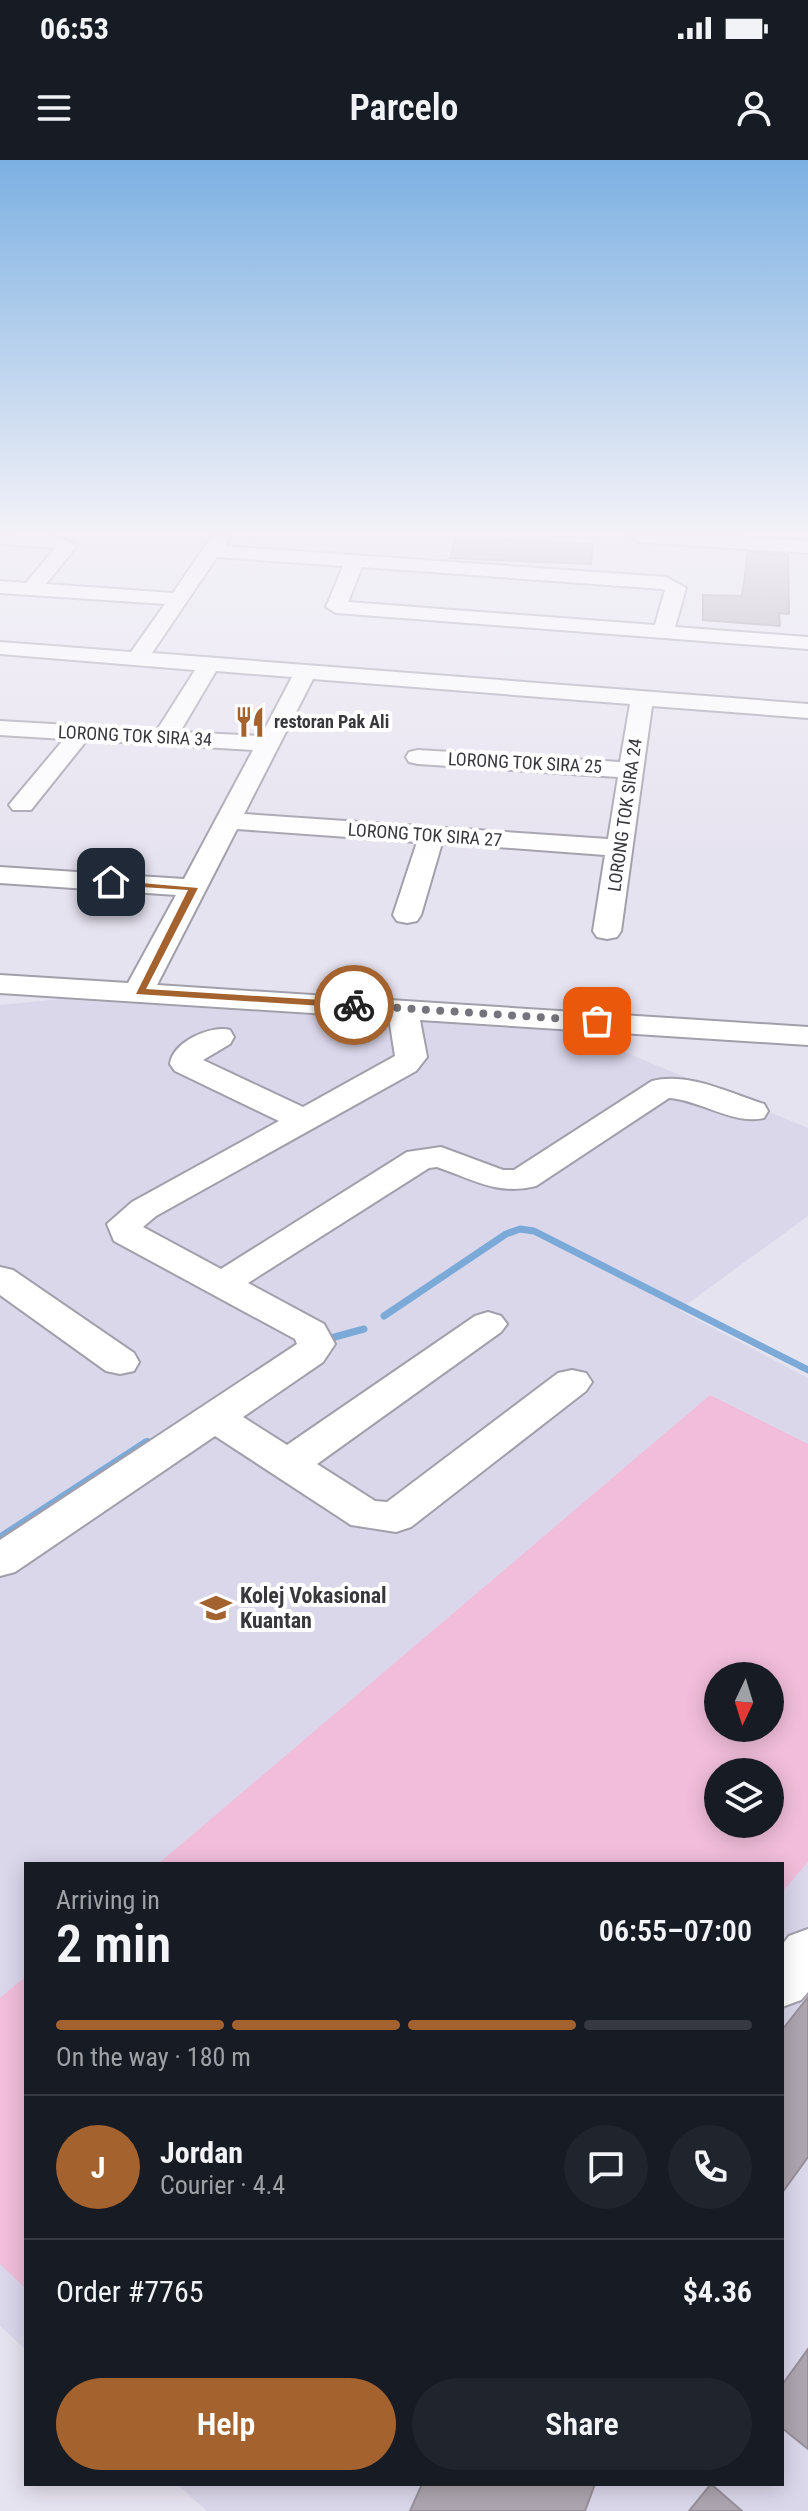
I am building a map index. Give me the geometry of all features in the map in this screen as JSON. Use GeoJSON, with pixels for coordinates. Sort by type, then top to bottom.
{"type":"FeatureCollection","features":[{"type":"Feature","properties":{"kind":"street"},"geometry":{"type":"LineString","coordinates":[[138,658],[147,646]]}},
{"type":"Feature","properties":{"kind":"street"},"geometry":{"type":"LineString","coordinates":[[0,648],[808,711]]}},
{"type":"Feature","properties":{"kind":"street"},"geometry":{"type":"LineString","coordinates":[[164,738],[210,663]]}},
{"type":"Feature","properties":{"kind":"street"},"geometry":{"type":"LineString","coordinates":[[139,991],[307,670]]}},
{"type":"Feature","properties":{"kind":"street","name":"LORONG TOK SIRA 24"},"geometry":{"type":"LineString","coordinates":[[607,931],[642,698]]}},
{"type":"Feature","properties":{"kind":"street"},"geometry":{"type":"LineString","coordinates":[[0,707],[59,718]]}},
{"type":"Feature","properties":{"kind":"street","name":"LORONG TOK SIRA 34"},"geometry":{"type":"LineString","coordinates":[[0,728],[270,744]]}},
{"type":"Feature","properties":{"kind":"street"},"geometry":{"type":"LineString","coordinates":[[22,805],[81,733]]}},
{"type":"Feature","properties":{"kind":"street","name":"LORONG TOK SIRA 25"},"geometry":{"type":"LineString","coordinates":[[418,757],[631,770]]}},
{"type":"Feature","properties":{"kind":"street","name":"LORONG TOK SIRA 27"},"geometry":{"type":"LineString","coordinates":[[230,821],[620,848]]}},
{"type":"Feature","properties":{"kind":"street"},"geometry":{"type":"LineString","coordinates":[[407,915],[432,835]]}},
{"type":"Feature","properties":{"kind":"street"},"geometry":{"type":"LineString","coordinates":[[0,875],[194,888]]}},
{"type":"Feature","properties":{"kind":"street"},"geometry":{"type":"LineString","coordinates":[[0,984],[808,1036]]}},
{"type":"Feature","properties":{"kind":"street"},"geometry":{"type":"LineString","coordinates":[[0,1561],[309,1354],[316,1344],[311,1332],[127,1233],[125,1224],[144,1209],[405,1064],[411,1057],[403,1008]]}},
{"type":"Feature","properties":{"kind":"street"},"geometry":{"type":"LineString","coordinates":[[219,1037],[187,1056],[186,1064],[303,1120]]}},
{"type":"Feature","properties":{"kind":"street"},"geometry":{"type":"LineString","coordinates":[[222,1284],[419,1159],[441,1156],[491,1178],[514,1182],[524,1179],[663,1088],[689,1090],[752,1111]]}},
{"type":"Feature","properties":{"kind":"street"},"geometry":{"type":"LineString","coordinates":[[0,1278],[120,1362]]}},
{"type":"Feature","properties":{"kind":"street"},"geometry":{"type":"LineString","coordinates":[[287,1465],[488,1324]]}},
{"type":"Feature","properties":{"kind":"street"},"geometry":{"type":"LineString","coordinates":[[215,1417],[366,1515],[396,1517],[572,1382]]}},
{"type":"Feature","properties":{"kind":"street"},"geometry":{"type":"LineString","coordinates":[[784,1982],[808,1952]]}},
{"type":"Feature","properties":{"kind":"shaded area","name":"Kolej Vokasional Kuantan"},"geometry":{"type":"Polygon","coordinates":[[[61,999],[576,1032],[808,1128],[808,1216],[679,1310],[808,1378],[808,2511],[207,2511],[179,2486],[784,2486],[784,1862],[24,1862],[24,2348],[0,2326],[0,1005],[61,999]]]}},
{"type":"Feature","properties":{"kind":"shaded area"},"geometry":{"type":"Polygon","coordinates":[[[710,1395],[808,1444],[808,1862],[784,1890],[784,1862],[160,1862],[710,1395]]]}},
{"type":"Feature","properties":{"kind":"shaded area"},"geometry":{"type":"Polygon","coordinates":[[[24,1978],[24,2287],[0,2264],[0,1998],[24,1978]]]}},
{"type":"Feature","properties":{"kind":"building"},"geometry":{"type":"Polygon","coordinates":[[[808,1997],[808,2157],[784,2190],[784,2027],[808,1997]]]}},
{"type":"Feature","properties":{"kind":"building"},"geometry":{"type":"Polygon","coordinates":[[[808,2349],[808,2449],[784,2430],[784,2382],[808,2349]]]}},
{"type":"Feature","properties":{"kind":"building"},"geometry":{"type":"Polygon","coordinates":[[[421,2486],[594,2486],[585,2511],[410,2511],[421,2486]]]}},
{"type":"Feature","properties":{"kind":"building"},"geometry":{"type":"Polygon","coordinates":[[[709,2486],[713,2486],[742,2511],[689,2511],[709,2486]]]}},
{"type":"Feature","properties":{"kind":"waterway"},"geometry":{"type":"LineString","coordinates":[[384,1316],[506,1234],[520,1229],[534,1231],[808,1370]]}},
{"type":"Feature","properties":{"kind":"waterway"},"geometry":{"type":"LineString","coordinates":[[331,1338],[364,1329]]}},
{"type":"Feature","properties":{"kind":"waterway"},"geometry":{"type":"LineString","coordinates":[[0,1539],[147,1443]]}},
{"type":"Feature","properties":{"kind":"way so far"},"geometry":{"type":"LineString","coordinates":[[354,1005],[597,1021]]}},
{"type":"Feature","properties":{"kind":"place","name":"restoran Pak Ali"},"geometry":{"type":"Point","coordinates":[250,722]}},
{"type":"Feature","properties":{"kind":"place","name":"Kolej Vokasional Kuantan"},"geometry":{"type":"Point","coordinates":[216,1608]}},
{"type":"Feature","properties":{"kind":"route"},"geometry":{"type":"LineString","coordinates":[[111,882],[194,888],[139,991],[354,1005]]}}]}
